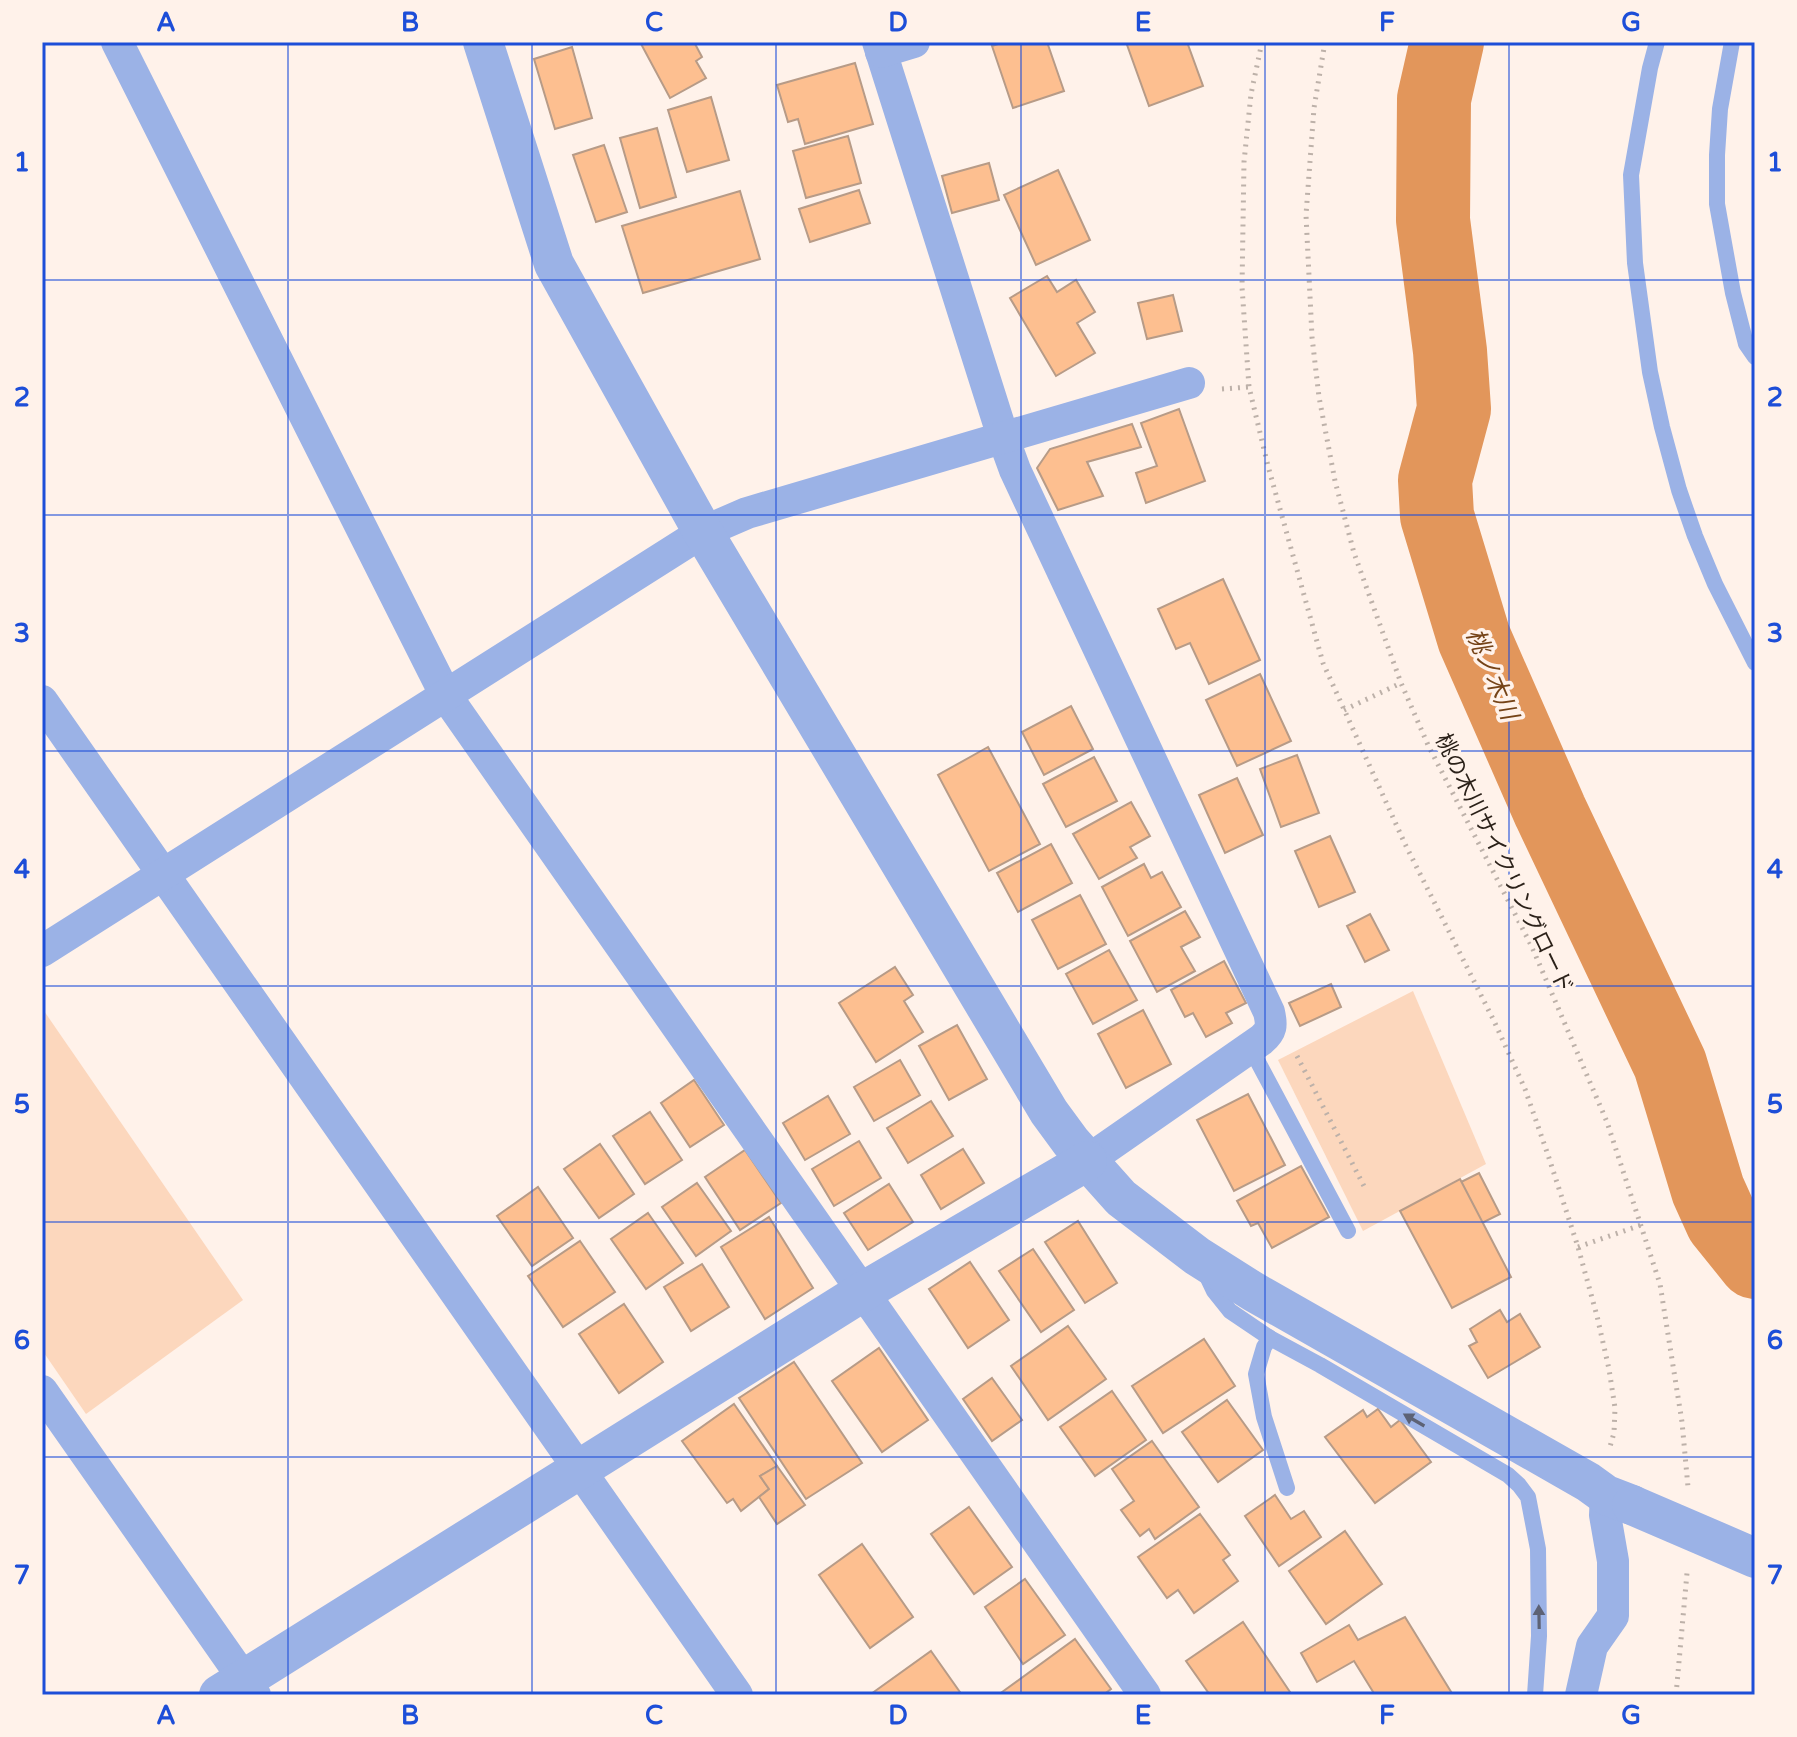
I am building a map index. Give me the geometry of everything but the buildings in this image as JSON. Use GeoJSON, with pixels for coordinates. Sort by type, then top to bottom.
{"type":"FeatureCollection","features":[{"type":"Feature","properties":{"kind":"street"},"geometry":{"type":"LineString","coordinates":[[117,42],[446,696],[1145,1695]]}},
{"type":"Feature","properties":{"kind":"street"},"geometry":{"type":"LineString","coordinates":[[483,42],[554,264],[703,532],[1041,1098],[1071,1142],[1121,1198],[1197,1256],[1254,1292],[1619,1500],[1755,1558]]}},
{"type":"Feature","properties":{"kind":"street"},"geometry":{"type":"LineString","coordinates":[[42,1391],[239,1690],[579,1470],[864,1291],[1087,1161],[1260,1040],[1272,1024],[1015,470],[879,47],[914,42]]}},
{"type":"Feature","properties":{"kind":"street"},"geometry":{"type":"LineString","coordinates":[[42,951],[703,532],[747,513],[1189,383]]}},
{"type":"Feature","properties":{"kind":"street"},"geometry":{"type":"LineString","coordinates":[[42,701],[737,1695]]}},
{"type":"Feature","properties":{"kind":"street"},"geometry":{"type":"LineString","coordinates":[[1581,1695],[1592,1646],[1613,1616],[1613,1561],[1605,1515],[1619,1500]]}},
{"type":"Feature","properties":{"kind":"lane"},"geometry":{"type":"LineString","coordinates":[[1657,42],[1631,175],[1635,263],[1650,372],[1668,452],[1695,536],[1715,584],[1755,663]]}},
{"type":"Feature","properties":{"kind":"lane"},"geometry":{"type":"LineString","coordinates":[[1732,42],[1720,109],[1717,204],[1733,293],[1746,344],[1755,357]]}},
{"type":"Feature","properties":{"kind":"lane"},"geometry":{"type":"LineString","coordinates":[[1260,1040],[1348,1231]]}},
{"type":"Feature","properties":{"kind":"lane"},"geometry":{"type":"LineString","coordinates":[[1197,1256],[1214,1291],[1230,1311],[1270,1338],[1508,1475],[1519,1485],[1528,1497],[1538,1549],[1539,1636],[1535,1695]]}},
{"type":"Feature","properties":{"kind":"lane"},"geometry":{"type":"LineString","coordinates":[[1270,1338],[1256,1374],[1264,1417],[1287,1488]]}},
{"type":"Feature","properties":{"kind":"path"},"geometry":{"type":"LineString","coordinates":[[1262,42],[1251,94],[1244,162],[1243,303],[1249,387],[1323,663],[1405,844],[1525,1089],[1578,1247],[1597,1316],[1615,1408],[1614,1433],[1606,1455]]}},
{"type":"Feature","properties":{"kind":"path","name":"桃の木川サイクリングロード"},"geometry":{"type":"LineString","coordinates":[[1325,42],[1314,108],[1306,215],[1319,397],[1335,481],[1354,553],[1401,683],[1428,745],[1532,947],[1607,1122],[1660,1284],[1682,1422],[1688,1493]]}},
{"type":"Feature","properties":{"kind":"path"},"geometry":{"type":"LineString","coordinates":[[1344,710],[1401,683]]}},
{"type":"Feature","properties":{"kind":"path"},"geometry":{"type":"LineString","coordinates":[[1260,1040],[1282,1038],[1295,1053],[1366,1190]]}},
{"type":"Feature","properties":{"kind":"path"},"geometry":{"type":"LineString","coordinates":[[1578,1247],[1641,1225]]}},
{"type":"Feature","properties":{"kind":"path"},"geometry":{"type":"LineString","coordinates":[[1676,1695],[1687,1564]]}},
{"type":"Feature","properties":{"kind":"shaded area"},"geometry":{"type":"Polygon","coordinates":[[[1413,991],[1486,1164],[1363,1231],[1278,1060],[1413,991]]]}},
{"type":"Feature","properties":{"kind":"shaded area"},"geometry":{"type":"Polygon","coordinates":[[[42,1008],[243,1300],[86,1414],[42,1350],[42,1008]]]}},
{"type":"Feature","properties":{"kind":"waterway","name":"桃ノ木川"},"geometry":{"type":"LineString","coordinates":[[1447,42],[1434,99],[1433,220],[1450,351],[1454,409],[1435,480],[1437,516],[1474,638],[1550,811],[1670,1064],[1708,1190],[1722,1221],[1755,1262]]}}]}
